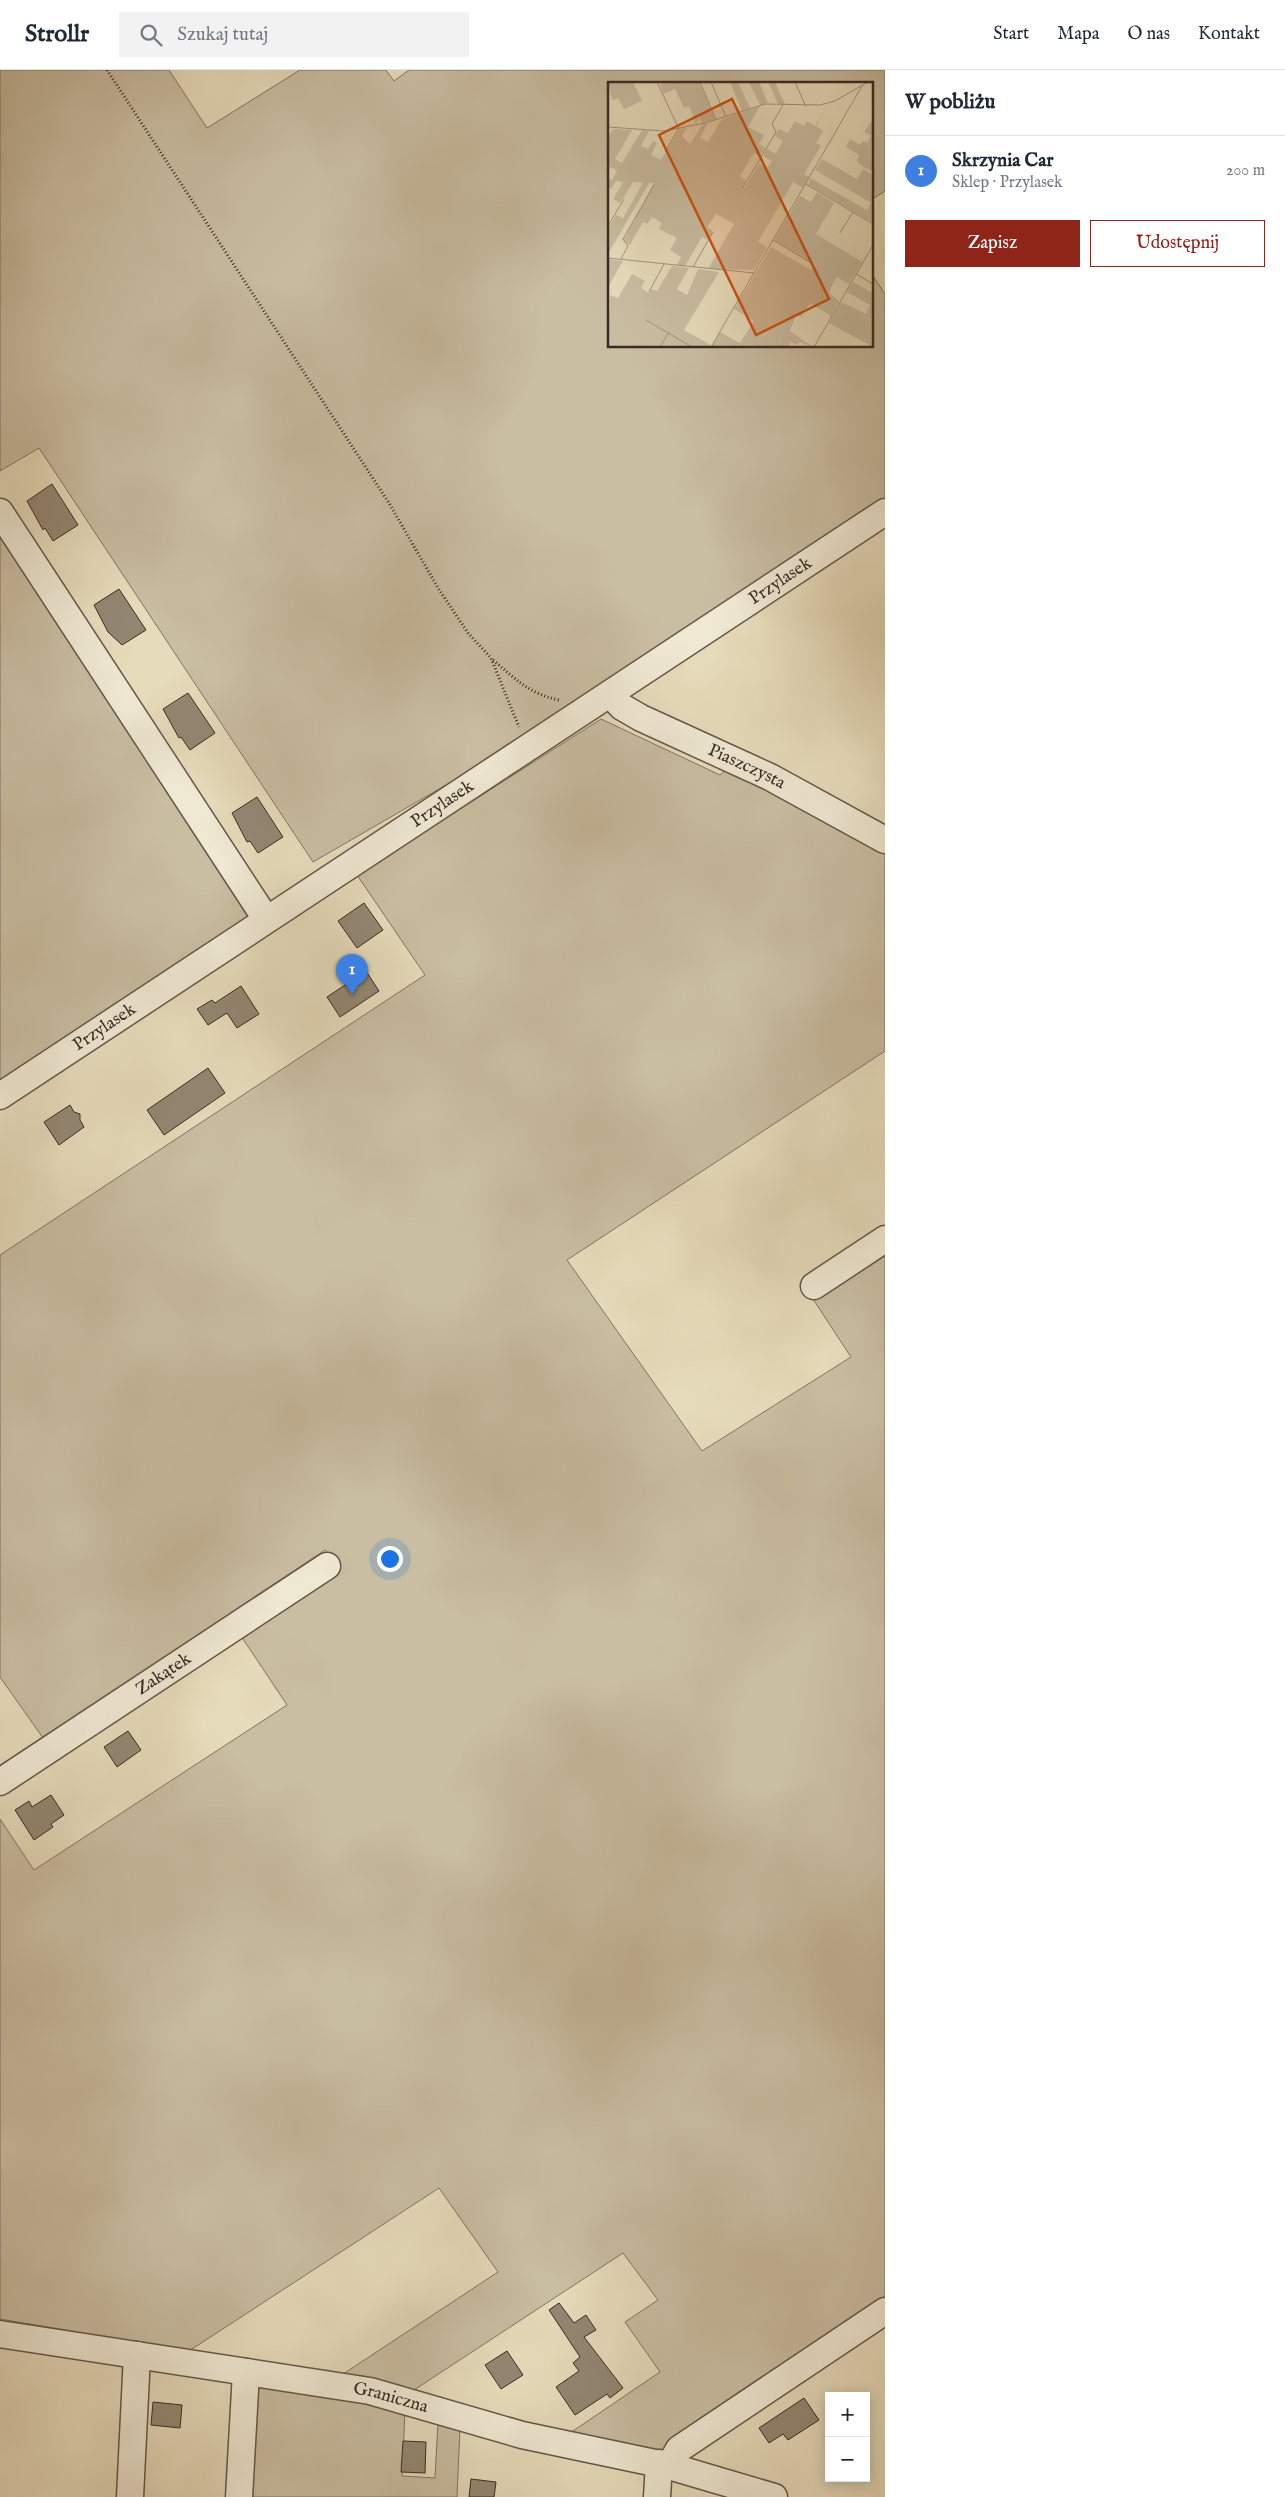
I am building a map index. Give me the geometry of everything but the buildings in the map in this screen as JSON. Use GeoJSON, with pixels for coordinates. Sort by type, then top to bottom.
{"type":"FeatureCollection","features":[{"type":"Feature","properties":{"kind":"street"},"geometry":{"type":"LineString","coordinates":[[0,512],[266,920]]}},
{"type":"Feature","properties":{"kind":"street","name":"Przylasek"},"geometry":{"type":"LineString","coordinates":[[0,1096],[885,512]]}},
{"type":"Feature","properties":{"kind":"street","name":"Piaszczysta"},"geometry":{"type":"LineString","coordinates":[[600,701],[622,707],[641,718],[770,777],[885,840]]}},
{"type":"Feature","properties":{"kind":"street"},"geometry":{"type":"LineString","coordinates":[[814,1286],[885,1239]]}},
{"type":"Feature","properties":{"kind":"street","name":"Zakątek"},"geometry":{"type":"LineString","coordinates":[[0,1782],[327,1566]]}},
{"type":"Feature","properties":{"kind":"street"},"geometry":{"type":"LineString","coordinates":[[658,2497],[664,2465],[679,2449],[885,2311]]}},
{"type":"Feature","properties":{"kind":"street","name":"Graniczna"},"geometry":{"type":"LineString","coordinates":[[0,2334],[370,2391],[522,2435],[664,2465],[774,2497]]}},
{"type":"Feature","properties":{"kind":"street"},"geometry":{"type":"LineString","coordinates":[[130,2497],[137,2355]]}},
{"type":"Feature","properties":{"kind":"street"},"geometry":{"type":"LineString","coordinates":[[239,2497],[246,2372]]}},
{"type":"Feature","properties":{"kind":"path"},"geometry":{"type":"LineString","coordinates":[[107,70],[389,504],[438,588],[468,633],[491,658],[526,688],[545,697],[600,701]]}},
{"type":"Feature","properties":{"kind":"path"},"geometry":{"type":"LineString","coordinates":[[491,658],[528,746]]}},
{"type":"Feature","properties":{"kind":"shaded area"},"geometry":{"type":"Polygon","coordinates":[[[0,70],[169,70],[207,128],[300,70],[386,70],[394,81],[409,70],[885,70],[885,191],[872,199],[872,82],[608,82],[608,348],[872,348],[872,274],[885,294],[885,502],[510,748],[313,862],[39,448],[0,471],[0,70]]]}},
{"type":"Feature","properties":{"kind":"shaded area"},"geometry":{"type":"Polygon","coordinates":[[[0,527],[256,919],[0,1088],[0,527]]]}},
{"type":"Feature","properties":{"kind":"shaded area"},"geometry":{"type":"Polygon","coordinates":[[[601,719],[720,775],[733,764],[885,849],[885,1051],[567,1260],[702,1451],[851,1357],[813,1299],[885,1250],[885,2300],[658,2454],[570,2433],[660,2372],[625,2322],[658,2300],[623,2253],[411,2392],[340,2376],[498,2272],[439,2188],[189,2351],[0,2319],[0,1819],[34,1870],[287,1705],[241,1636],[340,1568],[325,1550],[43,1738],[0,1677],[0,1255],[425,975],[357,875],[601,719]]]}},
{"type":"Feature","properties":{"kind":"shaded area"},"geometry":{"type":"Polygon","coordinates":[[[251,2383],[347,2397],[405,2412],[402,2476],[435,2478],[438,2422],[460,2428],[457,2497],[248,2497],[251,2383]]]}},
{"type":"Feature","properties":{"kind":"place","name":"Skrzynia Car"},"geometry":{"type":"Point","coordinates":[352,995]}}]}
